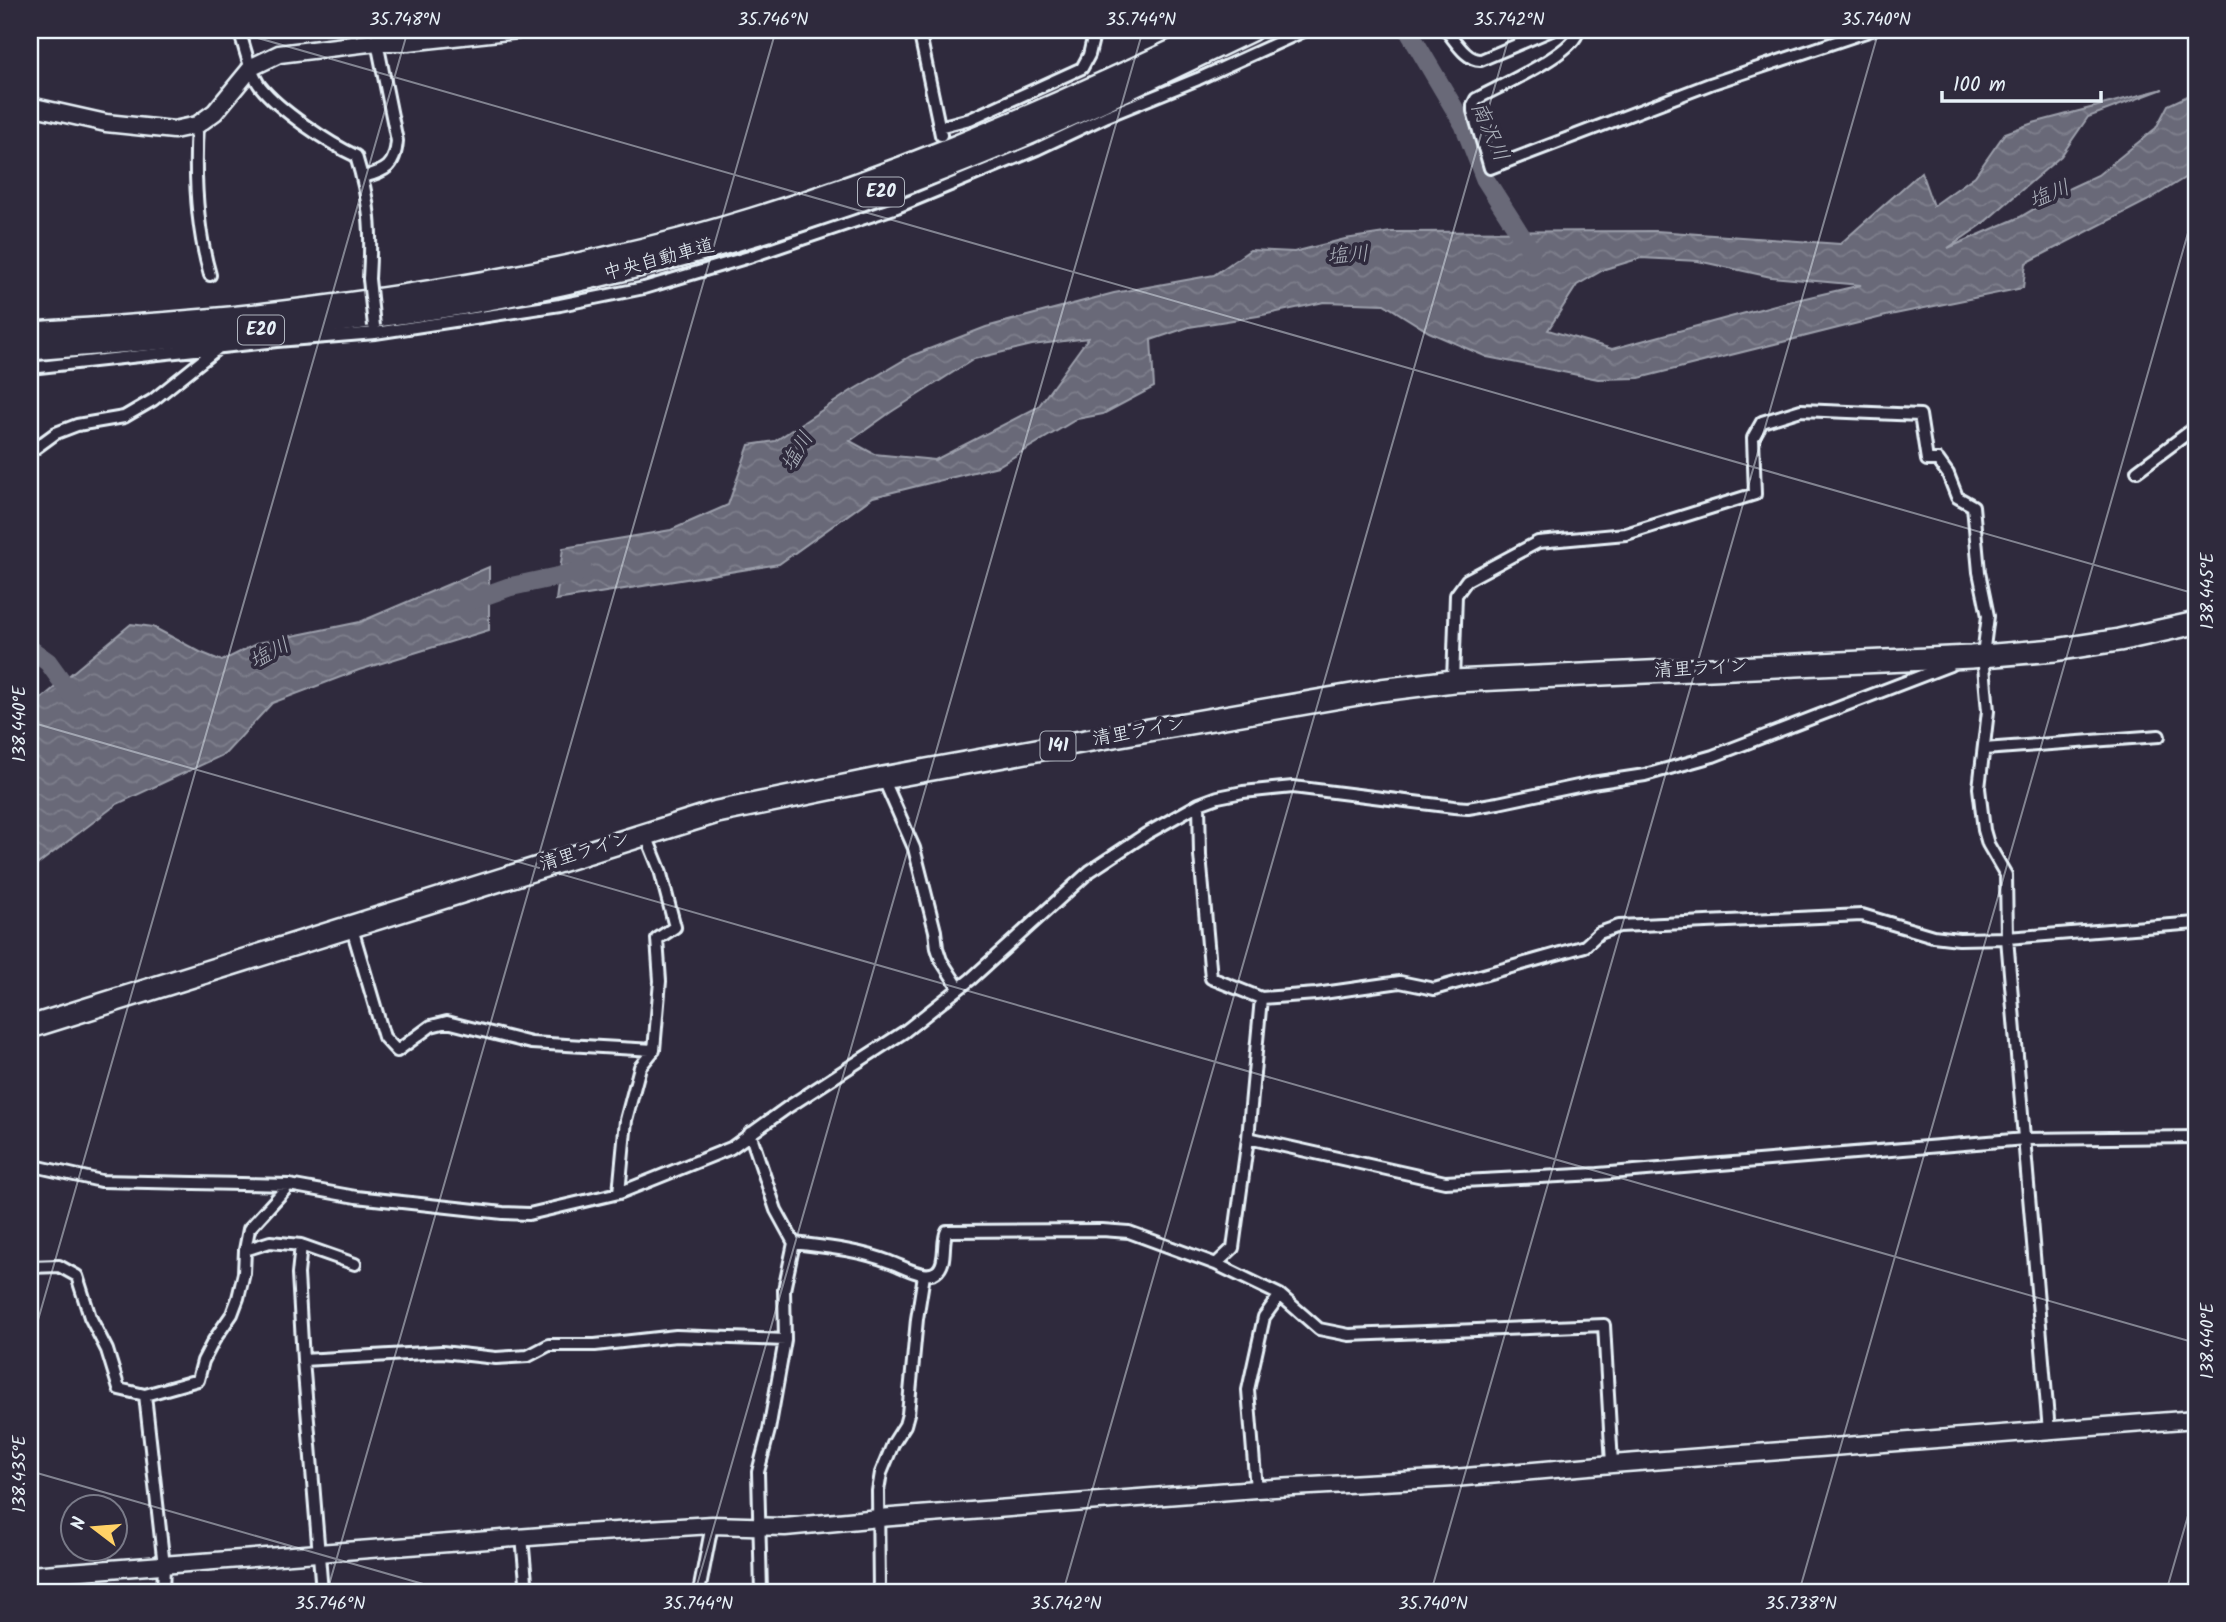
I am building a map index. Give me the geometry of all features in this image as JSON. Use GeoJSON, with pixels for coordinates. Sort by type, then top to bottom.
{"type":"FeatureCollection","features":[{"type":"Feature","properties":{"kind":"highway","name":"中央自動車道"},"geometry":{"type":"LineString","coordinates":[[30,333],[281,313],[402,297],[489,283],[681,240],[801,204],[940,154],[1087,92],[1217,30]]}},
{"type":"Feature","properties":{"kind":"highway","name":"中央自動車道"},"geometry":{"type":"LineString","coordinates":[[30,349],[282,328],[405,313],[491,299],[685,254],[805,219],[941,170],[1093,106],[1251,30]]}},
{"type":"Feature","properties":{"kind":"highway","name":"清里ライン"},"geometry":{"type":"LineString","coordinates":[[30,1027],[645,833],[717,812],[883,778],[1381,690],[1453,681],[2055,650],[2119,640],[2196,623]]}},
{"type":"Feature","properties":{"kind":"street"},"geometry":{"type":"LineString","coordinates":[[239,30],[259,85],[282,108],[341,149],[356,156],[367,190],[372,240],[369,279],[374,330]]}},
{"type":"Feature","properties":{"kind":"street"},"geometry":{"type":"LineString","coordinates":[[30,106],[106,123],[174,130],[197,125],[215,112],[252,67],[279,54],[377,42],[408,42],[518,30]]}},
{"type":"Feature","properties":{"kind":"street"},"geometry":{"type":"LineString","coordinates":[[919,30],[940,131],[1082,68],[1089,55],[1095,30]]}},
{"type":"Feature","properties":{"kind":"street"},"geometry":{"type":"LineString","coordinates":[[30,368],[374,330],[560,305],[644,288],[749,257],[897,207],[1037,149],[1306,30]]}},
{"type":"Feature","properties":{"kind":"street"},"geometry":{"type":"LineString","coordinates":[[1446,30],[1469,57],[1481,60],[1552,30]]}},
{"type":"Feature","properties":{"kind":"street"},"geometry":{"type":"LineString","coordinates":[[1574,30],[1577,34],[1574,41],[1556,56],[1476,99],[1473,111],[1490,168],[1710,84],[1872,30]]}},
{"type":"Feature","properties":{"kind":"street"},"geometry":{"type":"LineString","coordinates":[[363,177],[386,169],[397,152],[377,42]]}},
{"type":"Feature","properties":{"kind":"street"},"geometry":{"type":"LineString","coordinates":[[197,125],[195,166],[201,235],[210,275]]}},
{"type":"Feature","properties":{"kind":"street"},"geometry":{"type":"LineString","coordinates":[[30,452],[56,433],[76,425],[124,417],[153,400],[218,348]]}},
{"type":"Feature","properties":{"kind":"street"},"geometry":{"type":"LineString","coordinates":[[1453,681],[1457,595],[1467,580],[1538,542],[1626,534],[1755,494],[1753,438],[1762,422],[1801,410],[1920,415],[1927,460],[1938,460],[1948,474],[1957,496],[1973,506],[1979,572],[1988,616],[1977,656],[1988,711],[1979,788],[1988,844],[2006,875],[2007,937],[2049,1431]]}},
{"type":"Feature","properties":{"kind":"street"},"geometry":{"type":"LineString","coordinates":[[2137,471],[2196,427]]}},
{"type":"Feature","properties":{"kind":"street"},"geometry":{"type":"LineString","coordinates":[[30,1165],[101,1181],[289,1185],[356,1197],[460,1210],[529,1214],[619,1193],[731,1148],[904,1032],[959,988],[1090,871],[1146,834],[1199,804],[1243,792],[1293,786],[1468,808],[1498,803],[1645,775],[1713,756],[1977,656]]}},
{"type":"Feature","properties":{"kind":"street"},"geometry":{"type":"LineString","coordinates":[[1984,749],[2159,736]]}},
{"type":"Feature","properties":{"kind":"street"},"geometry":{"type":"LineString","coordinates":[[883,778],[914,848],[941,960],[959,988]]}},
{"type":"Feature","properties":{"kind":"street"},"geometry":{"type":"LineString","coordinates":[[1199,804],[1200,855],[1211,978],[1261,998],[1316,994],[1400,982],[1434,989],[1586,946],[1599,933],[1619,926],[1862,915],[1933,936],[1959,939],[2196,923]]}},
{"type":"Feature","properties":{"kind":"street"},"geometry":{"type":"LineString","coordinates":[[619,1193],[626,1120],[640,1067],[654,1050],[660,981],[657,939],[675,927],[660,870],[645,833]]}},
{"type":"Feature","properties":{"kind":"street"},"geometry":{"type":"LineString","coordinates":[[351,925],[384,1037],[397,1051],[431,1026],[447,1022],[531,1043],[654,1050]]}},
{"type":"Feature","properties":{"kind":"street"},"geometry":{"type":"LineString","coordinates":[[1216,1264],[1233,1248],[1248,1138],[1261,998]]}},
{"type":"Feature","properties":{"kind":"street"},"geometry":{"type":"LineString","coordinates":[[750,1133],[776,1210],[794,1242],[785,1290],[785,1340],[769,1430],[758,1472],[761,1592]]}},
{"type":"Feature","properties":{"kind":"street"},"geometry":{"type":"LineString","coordinates":[[1248,1138],[1446,1182],[1598,1174],[2025,1139],[2196,1137]]}},
{"type":"Feature","properties":{"kind":"street"},"geometry":{"type":"LineString","coordinates":[[30,1267],[59,1266],[77,1276],[90,1317],[107,1350],[119,1389],[145,1395],[198,1380],[203,1361],[232,1314],[244,1273],[249,1229],[289,1185]]}},
{"type":"Feature","properties":{"kind":"street"},"geometry":{"type":"LineString","coordinates":[[794,1242],[870,1254],[924,1275],[936,1272],[942,1264],[947,1231],[1129,1232],[1216,1264],[1280,1295],[1319,1329],[1349,1335],[1604,1325],[1612,1464]]}},
{"type":"Feature","properties":{"kind":"street"},"geometry":{"type":"LineString","coordinates":[[245,1250],[270,1242],[301,1245],[355,1265]]}},
{"type":"Feature","properties":{"kind":"street"},"geometry":{"type":"LineString","coordinates":[[301,1245],[298,1274],[303,1360],[322,1592]]}},
{"type":"Feature","properties":{"kind":"street"},"geometry":{"type":"LineString","coordinates":[[879,1592],[878,1491],[881,1473],[908,1414],[924,1275]]}},
{"type":"Feature","properties":{"kind":"street"},"geometry":{"type":"LineString","coordinates":[[1256,1489],[1248,1390],[1264,1317],[1280,1295]]}},
{"type":"Feature","properties":{"kind":"street"},"geometry":{"type":"LineString","coordinates":[[303,1360],[442,1352],[496,1357],[527,1356],[549,1345],[595,1345],[676,1336],[785,1340]]}},
{"type":"Feature","properties":{"kind":"street"},"geometry":{"type":"LineString","coordinates":[[145,1395],[164,1566],[163,1592]]}},
{"type":"Feature","properties":{"kind":"street"},"geometry":{"type":"LineString","coordinates":[[30,1575],[522,1537],[712,1525],[785,1527],[1256,1489],[1454,1478],[2196,1419]]}},
{"type":"Feature","properties":{"kind":"street"},"geometry":{"type":"LineString","coordinates":[[699,1592],[712,1525]]}},
{"type":"Feature","properties":{"kind":"street"},"geometry":{"type":"LineString","coordinates":[[522,1537],[527,1592]]}},
{"type":"Feature","properties":{"kind":"water"},"geometry":{"type":"Polygon","coordinates":[[[2163,89],[2088,117],[2061,156],[1980,226],[1948,248],[2020,217],[2098,175],[2156,128],[2168,105],[2196,92],[2196,171],[2147,201],[2026,263],[2023,288],[1890,315],[1639,378],[1598,379],[1487,357],[1429,332],[1384,304],[1324,302],[1189,327],[1151,340],[1154,387],[1103,414],[1077,419],[998,466],[873,497],[779,564],[556,600],[563,548],[671,530],[728,505],[749,445],[775,441],[851,391],[911,356],[986,327],[1114,293],[1214,275],[1250,250],[1294,252],[1345,239],[1391,232],[1656,231],[1840,244],[1921,172],[1933,206],[1975,176],[2005,133],[2033,123],[2163,89]],[[1641,258],[1605,269],[1577,285],[1548,330],[1612,349],[1861,285],[1771,277],[1698,261],[1641,258]],[[1088,338],[1032,345],[974,359],[850,441],[874,454],[935,460],[1038,407],[1088,338]]]}},
{"type":"Feature","properties":{"kind":"water"},"geometry":{"type":"Polygon","coordinates":[[[489,567],[489,630],[359,670],[272,703],[225,754],[117,804],[30,870],[30,708],[131,624],[153,627],[222,661],[258,643],[360,622],[489,567]]]}},
{"type":"Feature","properties":{"kind":"waterway","name":"南沢川"},"geometry":{"type":"LineString","coordinates":[[1408,30],[1464,125],[1485,179],[1531,251]]}},
{"type":"Feature","properties":{"kind":"waterway","name":"塩川"},"geometry":{"type":"LineString","coordinates":[[467,602],[509,587],[583,571]]}},
{"type":"Feature","properties":{"kind":"waterway"},"geometry":{"type":"LineString","coordinates":[[30,649],[48,662],[74,698]]}}]}
